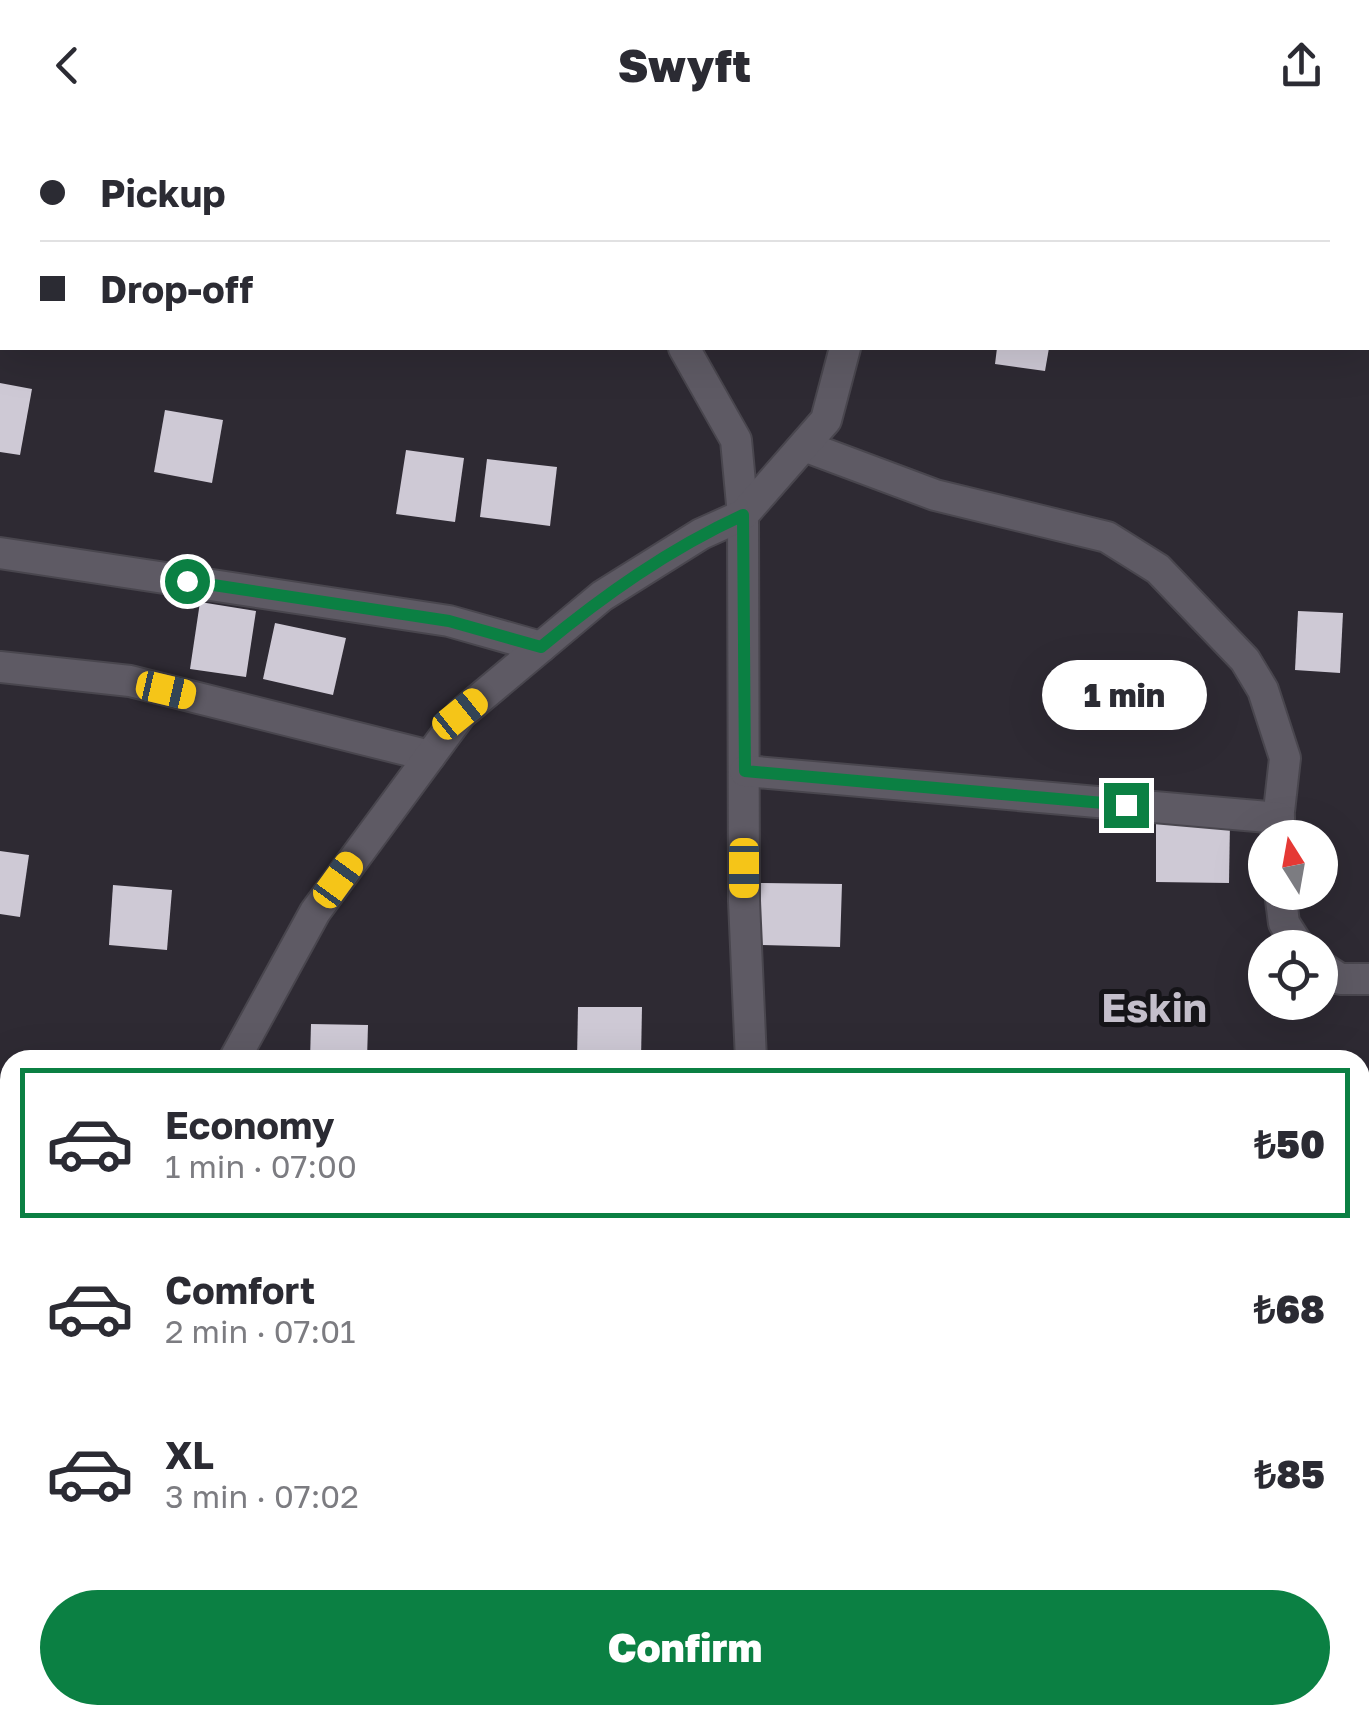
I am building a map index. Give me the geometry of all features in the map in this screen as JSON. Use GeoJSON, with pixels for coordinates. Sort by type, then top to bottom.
{"type":"FeatureCollection","features":[{"type":"Feature","properties":{"kind":"street"},"geometry":{"type":"LineString","coordinates":[[685,350],[736,440],[743,515],[744,901],[751,1050]]}},
{"type":"Feature","properties":{"kind":"street"},"geometry":{"type":"LineString","coordinates":[[240,1050],[316,912],[460,714],[602,596],[701,534],[743,515],[826,420],[844,350]]}},
{"type":"Feature","properties":{"kind":"street"},"geometry":{"type":"LineString","coordinates":[[804,446],[935,495],[1107,537],[1158,569],[1245,660],[1263,690],[1285,758],[1279,820]]}},
{"type":"Feature","properties":{"kind":"street"},"geometry":{"type":"LineString","coordinates":[[0,552],[449,621],[541,647]]}},
{"type":"Feature","properties":{"kind":"street"},"geometry":{"type":"LineString","coordinates":[[0,667],[130,681],[430,756]]}},
{"type":"Feature","properties":{"kind":"street"},"geometry":{"type":"LineString","coordinates":[[745,771],[1248,825]]}},
{"type":"Feature","properties":{"kind":"street"},"geometry":{"type":"LineString","coordinates":[[1338,978],[1369,980]]}},
{"type":"Feature","properties":{"kind":"building"},"geometry":{"type":"Polygon","coordinates":[[[997,350],[1049,350],[1045,371],[995,364],[997,350]]]}},
{"type":"Feature","properties":{"kind":"building"},"geometry":{"type":"Polygon","coordinates":[[[0,383],[32,389],[20,455],[0,452],[0,383]]]}},
{"type":"Feature","properties":{"kind":"building"},"geometry":{"type":"Polygon","coordinates":[[[165,410],[223,420],[212,483],[154,472],[165,410]]]}},
{"type":"Feature","properties":{"kind":"building"},"geometry":{"type":"Polygon","coordinates":[[[406,450],[464,458],[455,522],[396,514],[406,450]]]}},
{"type":"Feature","properties":{"kind":"building"},"geometry":{"type":"Polygon","coordinates":[[[487,459],[557,467],[550,526],[480,517],[487,459]]]}},
{"type":"Feature","properties":{"kind":"building"},"geometry":{"type":"Polygon","coordinates":[[[200,602],[256,611],[246,677],[190,669],[200,602]]]}},
{"type":"Feature","properties":{"kind":"building"},"geometry":{"type":"Polygon","coordinates":[[[1298,611],[1343,613],[1340,673],[1295,670],[1298,611]]]}},
{"type":"Feature","properties":{"kind":"building"},"geometry":{"type":"Polygon","coordinates":[[[275,623],[346,638],[333,695],[263,679],[275,623]]]}},
{"type":"Feature","properties":{"kind":"building"},"geometry":{"type":"Polygon","coordinates":[[[1156,820],[1230,822],[1229,883],[1156,882],[1156,820]]]}},
{"type":"Feature","properties":{"kind":"building"},"geometry":{"type":"Polygon","coordinates":[[[0,851],[29,855],[20,917],[0,914],[0,851]]]}},
{"type":"Feature","properties":{"kind":"building"},"geometry":{"type":"Polygon","coordinates":[[[759,883],[842,884],[840,947],[757,945],[759,883]]]}},
{"type":"Feature","properties":{"kind":"building"},"geometry":{"type":"Polygon","coordinates":[[[113,885],[172,890],[167,950],[109,945],[113,885]]]}},
{"type":"Feature","properties":{"kind":"building"},"geometry":{"type":"Polygon","coordinates":[[[578,1007],[642,1007],[641,1050],[577,1050],[578,1007]]]}},
{"type":"Feature","properties":{"kind":"building"},"geometry":{"type":"Polygon","coordinates":[[[311,1024],[368,1025],[367,1050],[310,1050],[311,1024]]]}},
{"type":"Feature","properties":{"kind":"district","name":"Eskin"},"geometry":{"type":"Point","coordinates":[1154,1007]}},
{"type":"Feature","properties":{"kind":"route"},"geometry":{"type":"LineString","coordinates":[[187,581],[449,621],[541,647],[602,596],[701,534],[743,515],[745,771],[1126,805]]}}]}
